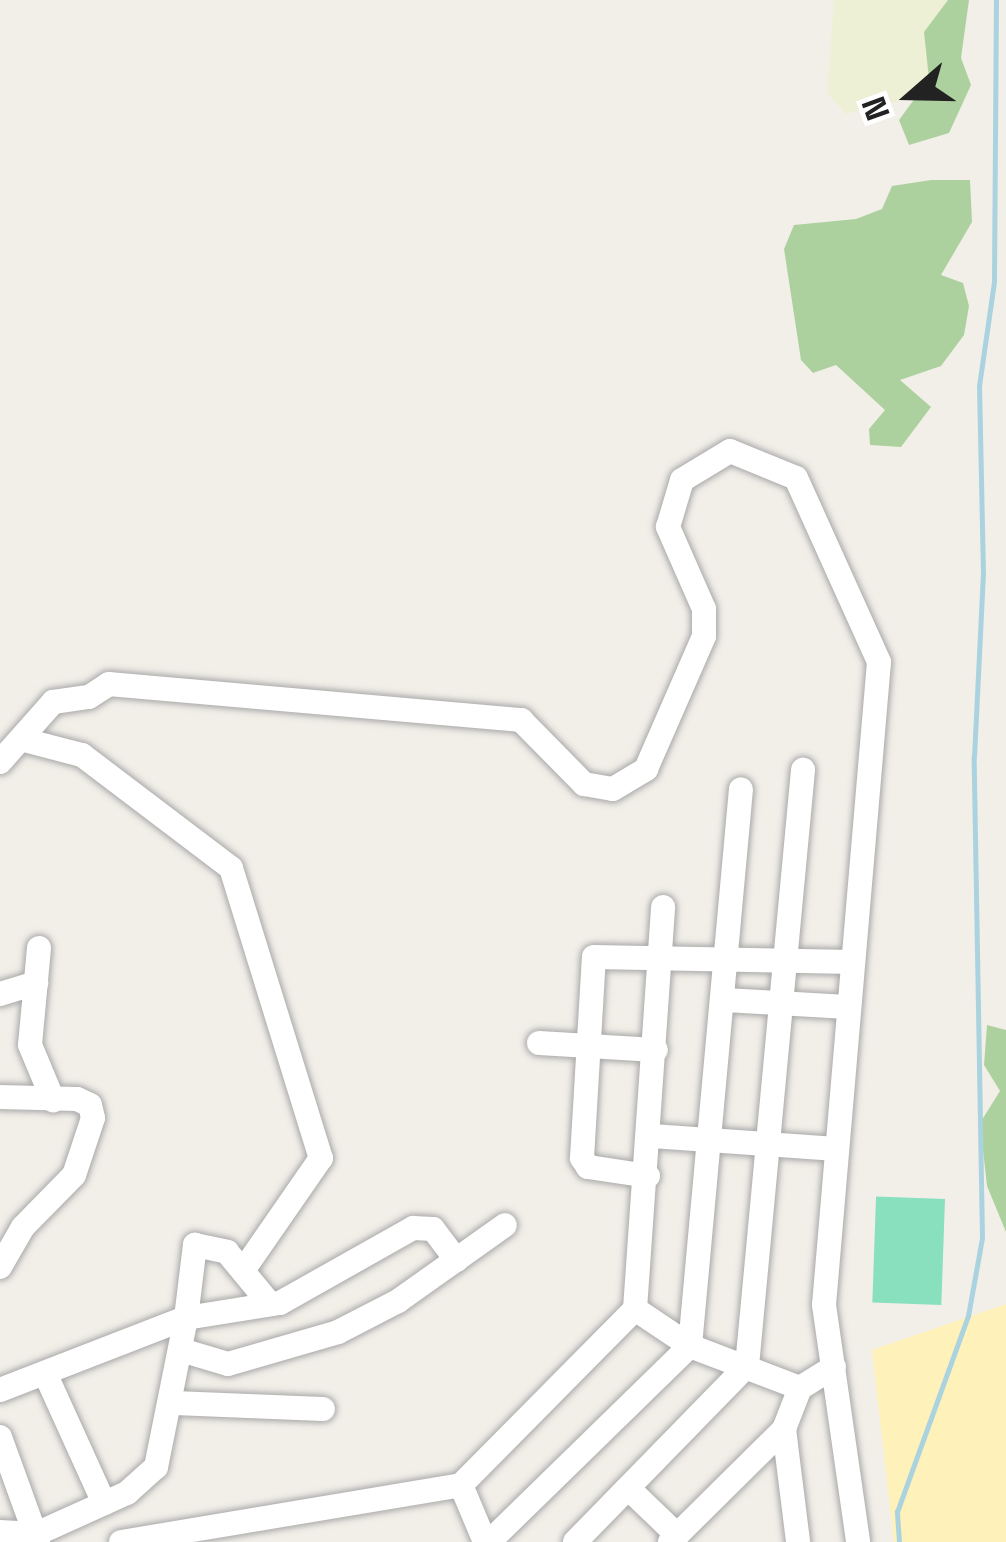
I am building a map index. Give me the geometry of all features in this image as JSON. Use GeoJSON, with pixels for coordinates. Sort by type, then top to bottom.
{"type":"FeatureCollection","features":[{"type":"Feature","properties":{"kind":"street"},"geometry":{"type":"LineString","coordinates":[[0,762],[53,702],[89,697],[109,684],[521,719],[584,784],[613,789],[653,758],[704,636],[704,609],[668,527],[682,480],[708,458],[753,455],[796,478],[879,662],[824,1305],[858,1542]]}},
{"type":"Feature","properties":{"kind":"street"},"geometry":{"type":"LineString","coordinates":[[24,740],[82,755],[231,868],[321,1157],[244,1269]]}},
{"type":"Feature","properties":{"kind":"street"},"geometry":{"type":"LineString","coordinates":[[575,1542],[747,1366],[803,770]]}},
{"type":"Feature","properties":{"kind":"street"},"geometry":{"type":"LineString","coordinates":[[461,1485],[487,1542],[690,1346],[713,1142],[741,789]]}},
{"type":"Feature","properties":{"kind":"street"},"geometry":{"type":"LineString","coordinates":[[121,1542],[277,1530],[461,1485],[635,1309],[652,1136],[663,907]]}},
{"type":"Feature","properties":{"kind":"street"},"geometry":{"type":"LineString","coordinates":[[39,948],[30,1045],[53,1100]]}},
{"type":"Feature","properties":{"kind":"street"},"geometry":{"type":"LineString","coordinates":[[648,1176],[588,1167],[583,1158],[594,957],[661,953],[853,962]]}},
{"type":"Feature","properties":{"kind":"street"},"geometry":{"type":"LineString","coordinates":[[0,994],[36,983]]}},
{"type":"Feature","properties":{"kind":"street"},"geometry":{"type":"LineString","coordinates":[[724,1000],[849,1006]]}},
{"type":"Feature","properties":{"kind":"street"},"geometry":{"type":"LineString","coordinates":[[539,1043],[656,1050]]}},
{"type":"Feature","properties":{"kind":"street"},"geometry":{"type":"LineString","coordinates":[[0,1097],[90,1105],[88,1140],[74,1174],[23,1227],[0,1267]]}},
{"type":"Feature","properties":{"kind":"street"},"geometry":{"type":"LineString","coordinates":[[652,1136],[837,1149]]}},
{"type":"Feature","properties":{"kind":"street"},"geometry":{"type":"LineString","coordinates":[[181,1351],[228,1364],[268,1358],[398,1301],[506,1225]]}},
{"type":"Feature","properties":{"kind":"street"},"geometry":{"type":"LineString","coordinates":[[0,1390],[186,1318],[268,1304],[345,1273],[413,1228],[434,1229],[456,1260]]}},
{"type":"Feature","properties":{"kind":"street"},"geometry":{"type":"LineString","coordinates":[[0,1532],[37,1538],[104,1503],[156,1467],[174,1403],[195,1244],[227,1252],[268,1304]]}},
{"type":"Feature","properties":{"kind":"street"},"geometry":{"type":"LineString","coordinates":[[635,1309],[690,1346],[800,1388]]}},
{"type":"Feature","properties":{"kind":"street"},"geometry":{"type":"LineString","coordinates":[[628,1488],[673,1538],[784,1429],[800,1388],[834,1366]]}},
{"type":"Feature","properties":{"kind":"street"},"geometry":{"type":"LineString","coordinates":[[45,1372],[104,1503]]}},
{"type":"Feature","properties":{"kind":"street"},"geometry":{"type":"LineString","coordinates":[[174,1403],[323,1409]]}},
{"type":"Feature","properties":{"kind":"street"},"geometry":{"type":"LineString","coordinates":[[784,1429],[798,1542]]}},
{"type":"Feature","properties":{"kind":"street"},"geometry":{"type":"LineString","coordinates":[[0,1437],[37,1538]]}},
{"type":"Feature","properties":{"kind":"green space"},"geometry":{"type":"Polygon","coordinates":[[[834,0],[952,0],[943,79],[903,100],[846,114],[827,93],[834,0]]]}},
{"type":"Feature","properties":{"kind":"green space"},"geometry":{"type":"Polygon","coordinates":[[[948,0],[969,0],[961,58],[971,85],[949,133],[909,145],[899,120],[929,79],[924,32],[948,0]]]}},
{"type":"Feature","properties":{"kind":"green space"},"geometry":{"type":"Polygon","coordinates":[[[970,180],[972,222],[941,275],[963,283],[969,306],[964,335],[941,366],[900,380],[931,407],[901,447],[870,445],[869,429],[885,410],[836,365],[813,373],[801,360],[784,249],[794,225],[856,219],[882,209],[892,186],[970,180]]]}},
{"type":"Feature","properties":{"kind":"green space"},"geometry":{"type":"Polygon","coordinates":[[[987,1025],[1006,1030],[1006,1232],[987,1186],[980,1123],[1000,1091],[984,1065],[987,1025]]]}},
{"type":"Feature","properties":{"kind":"green space"},"geometry":{"type":"Polygon","coordinates":[[[876,1197],[945,1199],[941,1305],[872,1303],[876,1197]]]}},
{"type":"Feature","properties":{"kind":"sand"},"geometry":{"type":"Polygon","coordinates":[[[1006,1304],[1006,1542],[894,1542],[872,1350],[1006,1304]]]}},
{"type":"Feature","properties":{"kind":"waterway"},"geometry":{"type":"LineString","coordinates":[[899,1542],[897,1512],[968,1316],[982,1238],[974,757],[983,575],[979,386],[994,282],[996,0]]}}]}
